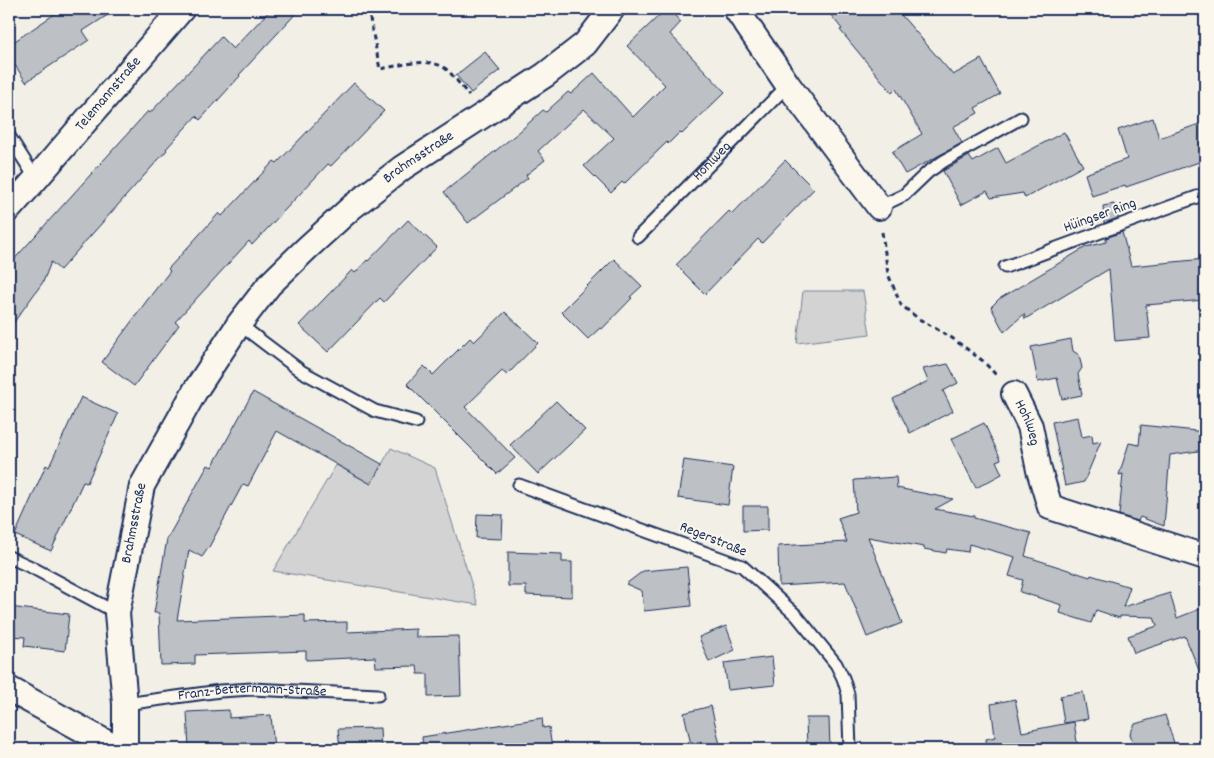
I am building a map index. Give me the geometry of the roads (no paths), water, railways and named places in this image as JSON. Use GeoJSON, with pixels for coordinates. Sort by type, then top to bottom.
{"type":"FeatureCollection","features":[{"type":"Feature","properties":{"kind":"street","name":"Telemannstraße"},"geometry":{"type":"LineString","coordinates":[[9,209],[182,9]]}},
{"type":"Feature","properties":{"kind":"street","name":"Brahmsstraße"},"geometry":{"type":"LineString","coordinates":[[125,749],[125,704],[117,613],[142,486],[195,391],[239,324],[269,285],[306,248],[352,208],[402,168],[545,75],[585,44],[612,9]]}},
{"type":"Feature","properties":{"kind":"street"},"geometry":{"type":"LineString","coordinates":[[736,9],[788,85],[879,206]]}},
{"type":"Feature","properties":{"kind":"street","name":"Hohlweg"},"geometry":{"type":"LineString","coordinates":[[1014,394],[1030,426],[1039,470],[1050,507],[1205,557]]}},
{"type":"Feature","properties":{"kind":"street"},"geometry":{"type":"LineString","coordinates":[[9,689],[118,749]]}},
{"type":"Feature","properties":{"kind":"lane","name":"Hohlweg"},"geometry":{"type":"LineString","coordinates":[[638,237],[788,85]]}},
{"type":"Feature","properties":{"kind":"lane"},"geometry":{"type":"LineString","coordinates":[[879,206],[904,195],[928,172],[944,161],[1021,118]]}},
{"type":"Feature","properties":{"kind":"lane"},"geometry":{"type":"LineString","coordinates":[[9,136],[36,178]]}},
{"type":"Feature","properties":{"kind":"lane","name":"Hüingser Ring"},"geometry":{"type":"LineString","coordinates":[[1005,267],[1205,194]]}},
{"type":"Feature","properties":{"kind":"lane"},"geometry":{"type":"LineString","coordinates":[[239,324],[301,370],[374,411],[416,422]]}},
{"type":"Feature","properties":{"kind":"lane","name":"Regerstraße"},"geometry":{"type":"LineString","coordinates":[[519,485],[742,566],[797,616],[836,664],[848,694],[850,749]]}},
{"type":"Feature","properties":{"kind":"lane"},"geometry":{"type":"LineString","coordinates":[[9,557],[117,613]]}},
{"type":"Feature","properties":{"kind":"lane","name":"Franz-Bettermann-Straße"},"geometry":{"type":"LineString","coordinates":[[125,704],[220,691],[252,689],[378,696]]}}]}
